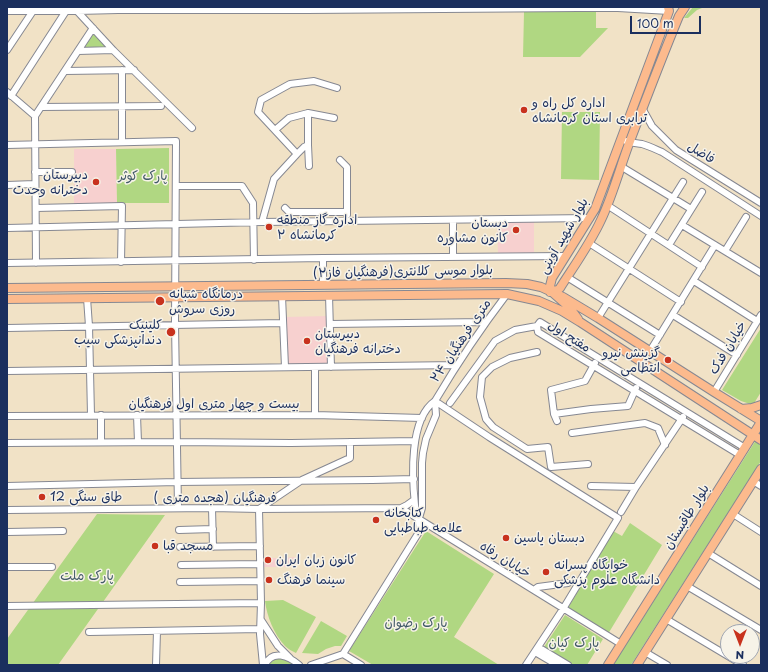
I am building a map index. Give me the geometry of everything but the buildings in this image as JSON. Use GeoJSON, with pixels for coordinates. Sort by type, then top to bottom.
{"type":"FeatureCollection","features":[{"type":"Feature","properties":{"kind":"main road","name":"بلوار شهید آوینی"},"geometry":{"type":"LineString","coordinates":[[669,9],[595,209],[552,278],[550,286],[552,292],[558,290],[567,277],[601,221],[622,167],[642,108],[679,16],[685,7]]}},
{"type":"Feature","properties":{"kind":"main road"},"geometry":{"type":"LineString","coordinates":[[669,9],[679,16]]}},
{"type":"Feature","properties":{"kind":"main road","name":"بلوار موسی کلانتری(فرهنگیان فاز۲)"},"geometry":{"type":"LineString","coordinates":[[7,288],[527,284],[541,287],[563,297],[759,420]]}},
{"type":"Feature","properties":{"kind":"main road"},"geometry":{"type":"LineString","coordinates":[[507,294],[517,289],[552,292],[569,307],[580,322]]}},
{"type":"Feature","properties":{"kind":"main road","name":"بلوار موسی کلانتری(فرهنگیان فاز۲)"},"geometry":{"type":"LineString","coordinates":[[7,299],[507,294],[539,301],[562,311],[761,440]]}},
{"type":"Feature","properties":{"kind":"main road"},"geometry":{"type":"LineString","coordinates":[[741,409],[761,405]]}},
{"type":"Feature","properties":{"kind":"main road"},"geometry":{"type":"LineString","coordinates":[[745,429],[750,428],[759,420]]}},
{"type":"Feature","properties":{"kind":"main road","name":"بلوار طاقبستان"},"geometry":{"type":"LineString","coordinates":[[608,665],[754,435],[759,420]]}},
{"type":"Feature","properties":{"kind":"main road"},"geometry":{"type":"LineString","coordinates":[[637,665],[761,469]]}},
{"type":"Feature","properties":{"kind":"street"},"geometry":{"type":"LineString","coordinates":[[7,11],[77,11],[117,8],[669,9]]}},
{"type":"Feature","properties":{"kind":"street"},"geometry":{"type":"LineString","coordinates":[[7,50],[33,11]]}},
{"type":"Feature","properties":{"kind":"street"},"geometry":{"type":"LineString","coordinates":[[35,116],[10,97],[66,11]]}},
{"type":"Feature","properties":{"kind":"street"},"geometry":{"type":"LineString","coordinates":[[77,11],[113,50],[192,128]]}},
{"type":"Feature","properties":{"kind":"street"},"geometry":{"type":"LineString","coordinates":[[36,263],[35,116],[93,28]]}},
{"type":"Feature","properties":{"kind":"street"},"geometry":{"type":"LineString","coordinates":[[78,51],[113,50]]}},
{"type":"Feature","properties":{"kind":"street"},"geometry":{"type":"LineString","coordinates":[[122,70],[122,142]]}},
{"type":"Feature","properties":{"kind":"street"},"geometry":{"type":"LineString","coordinates":[[65,71],[134,70]]}},
{"type":"Feature","properties":{"kind":"street"},"geometry":{"type":"LineString","coordinates":[[297,154],[258,112],[261,100],[290,84],[314,81],[337,88]]}},
{"type":"Feature","properties":{"kind":"street"},"geometry":{"type":"LineString","coordinates":[[41,107],[161,106]]}},
{"type":"Feature","properties":{"kind":"street","name":"فاضل"},"geometry":{"type":"LineString","coordinates":[[642,108],[652,126],[676,150],[761,203]]}},
{"type":"Feature","properties":{"kind":"street"},"geometry":{"type":"LineString","coordinates":[[275,130],[289,118],[308,113],[334,118]]}},
{"type":"Feature","properties":{"kind":"street"},"geometry":{"type":"LineString","coordinates":[[308,113],[309,166]]}},
{"type":"Feature","properties":{"kind":"street","name":"فاضل"},"geometry":{"type":"LineString","coordinates":[[621,139],[629,143],[644,145],[662,152],[761,216]]}},
{"type":"Feature","properties":{"kind":"street"},"geometry":{"type":"LineString","coordinates":[[7,145],[176,141],[175,324],[178,508]]}},
{"type":"Feature","properties":{"kind":"street"},"geometry":{"type":"LineString","coordinates":[[262,222],[274,179],[304,147],[308,145]]}},
{"type":"Feature","properties":{"kind":"street"},"geometry":{"type":"LineString","coordinates":[[340,160],[346,166],[347,221]]}},
{"type":"Feature","properties":{"kind":"street"},"geometry":{"type":"LineString","coordinates":[[622,167],[692,209]]}},
{"type":"Feature","properties":{"kind":"street"},"geometry":{"type":"LineString","coordinates":[[35,172],[72,172]]}},
{"type":"Feature","properties":{"kind":"street"},"geometry":{"type":"LineString","coordinates":[[598,318],[683,182]]}},
{"type":"Feature","properties":{"kind":"street"},"geometry":{"type":"LineString","coordinates":[[7,184],[36,184]]}},
{"type":"Feature","properties":{"kind":"street"},"geometry":{"type":"LineString","coordinates":[[176,186],[242,186],[253,203],[254,260]]}},
{"type":"Feature","properties":{"kind":"street"},"geometry":{"type":"LineString","coordinates":[[669,245],[702,192]]}},
{"type":"Feature","properties":{"kind":"street"},"geometry":{"type":"LineString","coordinates":[[607,205],[702,267]]}},
{"type":"Feature","properties":{"kind":"street"},"geometry":{"type":"LineString","coordinates":[[36,208],[122,206],[121,262]]}},
{"type":"Feature","properties":{"kind":"street"},"geometry":{"type":"LineString","coordinates":[[285,208],[289,212],[347,212]]}},
{"type":"Feature","properties":{"kind":"street"},"geometry":{"type":"LineString","coordinates":[[725,251],[746,217]]}},
{"type":"Feature","properties":{"kind":"street"},"geometry":{"type":"LineString","coordinates":[[7,228],[254,222],[590,218]]}},
{"type":"Feature","properties":{"kind":"street"},"geometry":{"type":"LineString","coordinates":[[453,220],[453,257]]}},
{"type":"Feature","properties":{"kind":"street"},"geometry":{"type":"LineString","coordinates":[[682,225],[761,273]]}},
{"type":"Feature","properties":{"kind":"street"},"geometry":{"type":"LineString","coordinates":[[588,243],[681,302]]}},
{"type":"Feature","properties":{"kind":"street"},"geometry":{"type":"LineString","coordinates":[[650,351],[715,245]]}},
{"type":"Feature","properties":{"kind":"street"},"geometry":{"type":"LineString","coordinates":[[7,263],[566,256]]}},
{"type":"Feature","properties":{"kind":"street"},"geometry":{"type":"LineString","coordinates":[[323,258],[323,285]]}},
{"type":"Feature","properties":{"kind":"street"},"geometry":{"type":"LineString","coordinates":[[567,277],[660,335]]}},
{"type":"Feature","properties":{"kind":"street"},"geometry":{"type":"LineString","coordinates":[[694,281],[757,321]]}},
{"type":"Feature","properties":{"kind":"street","name":"۲۴ متری فرهنگیان"},"geometry":{"type":"LineString","coordinates":[[419,519],[414,500],[413,450],[418,428],[426,409],[435,401],[485,322],[507,294]]}},
{"type":"Feature","properties":{"kind":"street"},"geometry":{"type":"LineString","coordinates":[[329,295],[331,367]]}},
{"type":"Feature","properties":{"kind":"street"},"geometry":{"type":"LineString","coordinates":[[282,296],[285,367]]}},
{"type":"Feature","properties":{"kind":"street"},"geometry":{"type":"LineString","coordinates":[[87,298],[91,415]]}},
{"type":"Feature","properties":{"kind":"street"},"geometry":{"type":"LineString","coordinates":[[673,314],[736,355]]}},
{"type":"Feature","properties":{"kind":"street","name":"خیابان فدک"},"geometry":{"type":"LineString","coordinates":[[714,392],[761,315]]}},
{"type":"Feature","properties":{"kind":"street"},"geometry":{"type":"LineString","coordinates":[[330,324],[485,322]]}},
{"type":"Feature","properties":{"kind":"street","name":"مفتح اول"},"geometry":{"type":"LineString","coordinates":[[740,456],[538,332],[537,326],[540,322],[745,448]]}},
{"type":"Feature","properties":{"kind":"street"},"geometry":{"type":"LineString","coordinates":[[7,328],[283,323]]}},
{"type":"Feature","properties":{"kind":"street"},"geometry":{"type":"LineString","coordinates":[[450,403],[495,341],[515,330],[537,326]]}},
{"type":"Feature","properties":{"kind":"street"},"geometry":{"type":"LineString","coordinates":[[537,352],[510,358],[492,367],[482,377],[480,397],[486,419],[493,427],[527,449],[548,447],[551,468],[588,464]]}},
{"type":"Feature","properties":{"kind":"street"},"geometry":{"type":"LineString","coordinates":[[598,358],[585,381],[551,390],[556,418],[591,409],[628,406],[634,391],[640,384]]}},
{"type":"Feature","properties":{"kind":"street"},"geometry":{"type":"LineString","coordinates":[[7,371],[457,365]]}},
{"type":"Feature","properties":{"kind":"street"},"geometry":{"type":"LineString","coordinates":[[315,367],[315,415]]}},
{"type":"Feature","properties":{"kind":"street"},"geometry":{"type":"LineString","coordinates":[[474,371],[482,377]]}},
{"type":"Feature","properties":{"kind":"street"},"geometry":{"type":"LineString","coordinates":[[435,401],[496,441],[619,515]]}},
{"type":"Feature","properties":{"kind":"street","name":"۲۴ متری فرهنگیان"},"geometry":{"type":"LineString","coordinates":[[419,519],[422,508],[423,452],[426,439],[436,415],[437,410],[435,401]]}},
{"type":"Feature","properties":{"kind":"street"},"geometry":{"type":"LineString","coordinates":[[526,665],[563,609],[636,487],[686,412]]}},
{"type":"Feature","properties":{"kind":"street"},"geometry":{"type":"LineString","coordinates":[[101,415],[101,442]]}},
{"type":"Feature","properties":{"kind":"street"},"geometry":{"type":"LineString","coordinates":[[138,415],[138,442]]}},
{"type":"Feature","properties":{"kind":"street","name":"بیست و چهار متری اول فرهنگیان"},"geometry":{"type":"LineString","coordinates":[[7,416],[315,415],[422,418]]}},
{"type":"Feature","properties":{"kind":"street"},"geometry":{"type":"LineString","coordinates":[[572,433],[645,423],[658,428],[665,445]]}},
{"type":"Feature","properties":{"kind":"street"},"geometry":{"type":"LineString","coordinates":[[7,443],[291,443],[415,441]]}},
{"type":"Feature","properties":{"kind":"street"},"geometry":{"type":"LineString","coordinates":[[264,665],[260,629],[261,603],[259,509],[302,480],[350,458],[350,442]]}},
{"type":"Feature","properties":{"kind":"street"},"geometry":{"type":"LineString","coordinates":[[7,486],[414,479]]}},
{"type":"Feature","properties":{"kind":"street"},"geometry":{"type":"LineString","coordinates":[[753,481],[761,486]]}},
{"type":"Feature","properties":{"kind":"street"},"geometry":{"type":"LineString","coordinates":[[591,486],[636,487]]}},
{"type":"Feature","properties":{"kind":"street"},"geometry":{"type":"LineString","coordinates":[[401,508],[414,500]]}},
{"type":"Feature","properties":{"kind":"street"},"geometry":{"type":"LineString","coordinates":[[212,508],[213,547]]}},
{"type":"Feature","properties":{"kind":"street"},"geometry":{"type":"LineString","coordinates":[[311,665],[343,654],[419,532],[419,519],[401,508]]}},
{"type":"Feature","properties":{"kind":"street","name":"فرهنگیان (هجده متری )"},"geometry":{"type":"LineString","coordinates":[[7,510],[401,508]]}},
{"type":"Feature","properties":{"kind":"street"},"geometry":{"type":"LineString","coordinates":[[733,514],[761,532]]}},
{"type":"Feature","properties":{"kind":"street","name":"خیابان رفاه"},"geometry":{"type":"LineString","coordinates":[[419,519],[621,644]]}},
{"type":"Feature","properties":{"kind":"street"},"geometry":{"type":"LineString","coordinates":[[179,530],[213,529]]}},
{"type":"Feature","properties":{"kind":"street"},"geometry":{"type":"LineString","coordinates":[[7,532],[63,531]]}},
{"type":"Feature","properties":{"kind":"street"},"geometry":{"type":"LineString","coordinates":[[180,548],[260,546]]}},
{"type":"Feature","properties":{"kind":"street"},"geometry":{"type":"LineString","coordinates":[[708,554],[761,586]]}},
{"type":"Feature","properties":{"kind":"street"},"geometry":{"type":"LineString","coordinates":[[181,565],[260,564]]}},
{"type":"Feature","properties":{"kind":"street"},"geometry":{"type":"LineString","coordinates":[[7,567],[52,567]]}},
{"type":"Feature","properties":{"kind":"street"},"geometry":{"type":"LineString","coordinates":[[180,582],[260,581]]}},
{"type":"Feature","properties":{"kind":"street"},"geometry":{"type":"LineString","coordinates":[[534,590],[538,587],[568,583]]}},
{"type":"Feature","properties":{"kind":"street"},"geometry":{"type":"LineString","coordinates":[[687,586],[761,630]]}},
{"type":"Feature","properties":{"kind":"street"},"geometry":{"type":"LineString","coordinates":[[7,606],[261,603]]}},
{"type":"Feature","properties":{"kind":"street"},"geometry":{"type":"LineString","coordinates":[[261,620],[278,646],[299,665]]}},
{"type":"Feature","properties":{"kind":"street"},"geometry":{"type":"LineString","coordinates":[[666,620],[720,651]]}},
{"type":"Feature","properties":{"kind":"street"},"geometry":{"type":"LineString","coordinates":[[89,632],[260,629]]}},
{"type":"Feature","properties":{"kind":"street"},"geometry":{"type":"LineString","coordinates":[[156,665],[157,631]]}},
{"type":"Feature","properties":{"kind":"street"},"geometry":{"type":"LineString","coordinates":[[537,650],[556,665]]}},
{"type":"Feature","properties":{"kind":"street"},"geometry":{"type":"LineString","coordinates":[[537,650],[568,665]]}},
{"type":"Feature","properties":{"kind":"street"},"geometry":{"type":"LineString","coordinates":[[645,652],[667,665]]}},
{"type":"Feature","properties":{"kind":"street"},"geometry":{"type":"LineString","coordinates":[[264,665],[272,657],[280,654],[290,658]]}},
{"type":"Feature","properties":{"kind":"street"},"geometry":{"type":"LineString","coordinates":[[343,654],[361,665]]}},
{"type":"Feature","properties":{"kind":"shaded area","name":"دبیرستان دخترانه وحدت"},"geometry":{"type":"Polygon","coordinates":[[[74,149],[116,149],[117,203],[74,204],[74,149]]]}},
{"type":"Feature","properties":{"kind":"shaded area","name":"دبستان کانون مشاوره"},"geometry":{"type":"Polygon","coordinates":[[[497,222],[534,222],[534,253],[498,253],[497,222]]]}},
{"type":"Feature","properties":{"kind":"shaded area","name":"دبیرستان دخترانه فرهنگیان"},"geometry":{"type":"Polygon","coordinates":[[[328,316],[329,365],[286,365],[285,317],[328,316]]]}},
{"type":"Feature","properties":{"kind":"shaded area"},"geometry":{"type":"Polygon","coordinates":[[[297,557],[297,567],[263,567],[263,558],[279,558],[279,562],[282,561],[282,558],[297,557]]]}},
{"type":"Feature","properties":{"kind":"green space"},"geometry":{"type":"Polygon","coordinates":[[[693,7],[761,8],[702,8],[697,10],[688,18],[684,18],[693,7]]]}},
{"type":"Feature","properties":{"kind":"green space"},"geometry":{"type":"Polygon","coordinates":[[[596,10],[596,28],[608,28],[580,57],[523,57],[524,12],[596,10]]]}},
{"type":"Feature","properties":{"kind":"green space"},"geometry":{"type":"Polygon","coordinates":[[[93,32],[109,48],[81,49],[93,32]]]}},
{"type":"Feature","properties":{"kind":"green space"},"geometry":{"type":"Polygon","coordinates":[[[562,112],[600,112],[599,180],[561,179],[562,112]]]}},
{"type":"Feature","properties":{"kind":"green space","name":"پارک کوثر"},"geometry":{"type":"Polygon","coordinates":[[[169,148],[169,203],[117,203],[116,149],[169,148]]]}},
{"type":"Feature","properties":{"kind":"green space"},"geometry":{"type":"Polygon","coordinates":[[[761,328],[761,392],[753,405],[741,401],[722,390],[761,328]]]}},
{"type":"Feature","properties":{"kind":"green space"},"geometry":{"type":"Polygon","coordinates":[[[756,440],[761,443],[761,461],[631,665],[613,665],[756,440]]]}},
{"type":"Feature","properties":{"kind":"green space","name":"پارک ملت"},"geometry":{"type":"Polygon","coordinates":[[[97,514],[165,515],[58,665],[7,665],[7,639],[97,514]]]}},
{"type":"Feature","properties":{"kind":"green space"},"geometry":{"type":"Polygon","coordinates":[[[630,523],[662,545],[608,634],[568,608],[613,531],[622,536],[630,523]]]}},
{"type":"Feature","properties":{"kind":"green space","name":"پارک رضوان"},"geometry":{"type":"Polygon","coordinates":[[[426,531],[494,574],[454,637],[499,665],[373,665],[349,651],[426,531]]]}},
{"type":"Feature","properties":{"kind":"green space"},"geometry":{"type":"Polygon","coordinates":[[[283,600],[316,617],[296,653],[287,648],[281,641],[274,631],[267,613],[265,601],[283,600]]]}},
{"type":"Feature","properties":{"kind":"green space","name":"پارک کیان"},"geometry":{"type":"Polygon","coordinates":[[[565,615],[603,639],[587,665],[572,665],[544,647],[565,615]]]}},
{"type":"Feature","properties":{"kind":"green space"},"geometry":{"type":"Polygon","coordinates":[[[321,621],[347,636],[341,646],[326,649],[318,654],[302,653],[321,621]]]}},
{"type":"Feature","properties":{"kind":"green space"},"geometry":{"type":"Polygon","coordinates":[[[280,656],[297,665],[266,665],[280,656]]]}},
{"type":"Feature","properties":{"kind":"place","name":"اداره کل راه و ترابری استان کرمانشاه"},"geometry":{"type":"Point","coordinates":[524,110]}},
{"type":"Feature","properties":{"kind":"place","name":"دبیرستان دخترانه وحدت"},"geometry":{"type":"Point","coordinates":[96,182]}},
{"type":"Feature","properties":{"kind":"place","name":"اداره گاز منطقه ۲ کرمانشاه"},"geometry":{"type":"Point","coordinates":[269,227]}},
{"type":"Feature","properties":{"kind":"place","name":"دبستان کانون مشاوره"},"geometry":{"type":"Point","coordinates":[516,230]}},
{"type":"Feature","properties":{"kind":"place","name":"درمانگاه شبانه روزی سروش"},"geometry":{"type":"Point","coordinates":[160,301]}},
{"type":"Feature","properties":{"kind":"place","name":"کلینیک دندانپزشکی سیب"},"geometry":{"type":"Point","coordinates":[171,332]}},
{"type":"Feature","properties":{"kind":"place","name":"دبیرستان دخترانه فرهنگیان"},"geometry":{"type":"Point","coordinates":[307,341]}},
{"type":"Feature","properties":{"kind":"place","name":"گزینش نیرو انتظامی"},"geometry":{"type":"Point","coordinates":[668,360]}},
{"type":"Feature","properties":{"kind":"place","name":"طاق سنگی 12"},"geometry":{"type":"Point","coordinates":[42,497]}},
{"type":"Feature","properties":{"kind":"place","name":"کتابخانه علامه طباطبایی"},"geometry":{"type":"Point","coordinates":[376,520]}},
{"type":"Feature","properties":{"kind":"place","name":"دبستان یاسین"},"geometry":{"type":"Point","coordinates":[506,538]}},
{"type":"Feature","properties":{"kind":"place","name":"مسجد قبا"},"geometry":{"type":"Point","coordinates":[155,546]}},
{"type":"Feature","properties":{"kind":"place","name":"کانون زبان ایران"},"geometry":{"type":"Point","coordinates":[268,560]}},
{"type":"Feature","properties":{"kind":"place","name":"خوابگاه پسرانه دانشگاه علوم پزشکی"},"geometry":{"type":"Point","coordinates":[546,572]}},
{"type":"Feature","properties":{"kind":"place","name":"سینما فرهنگ"},"geometry":{"type":"Point","coordinates":[269,580]}}]}
